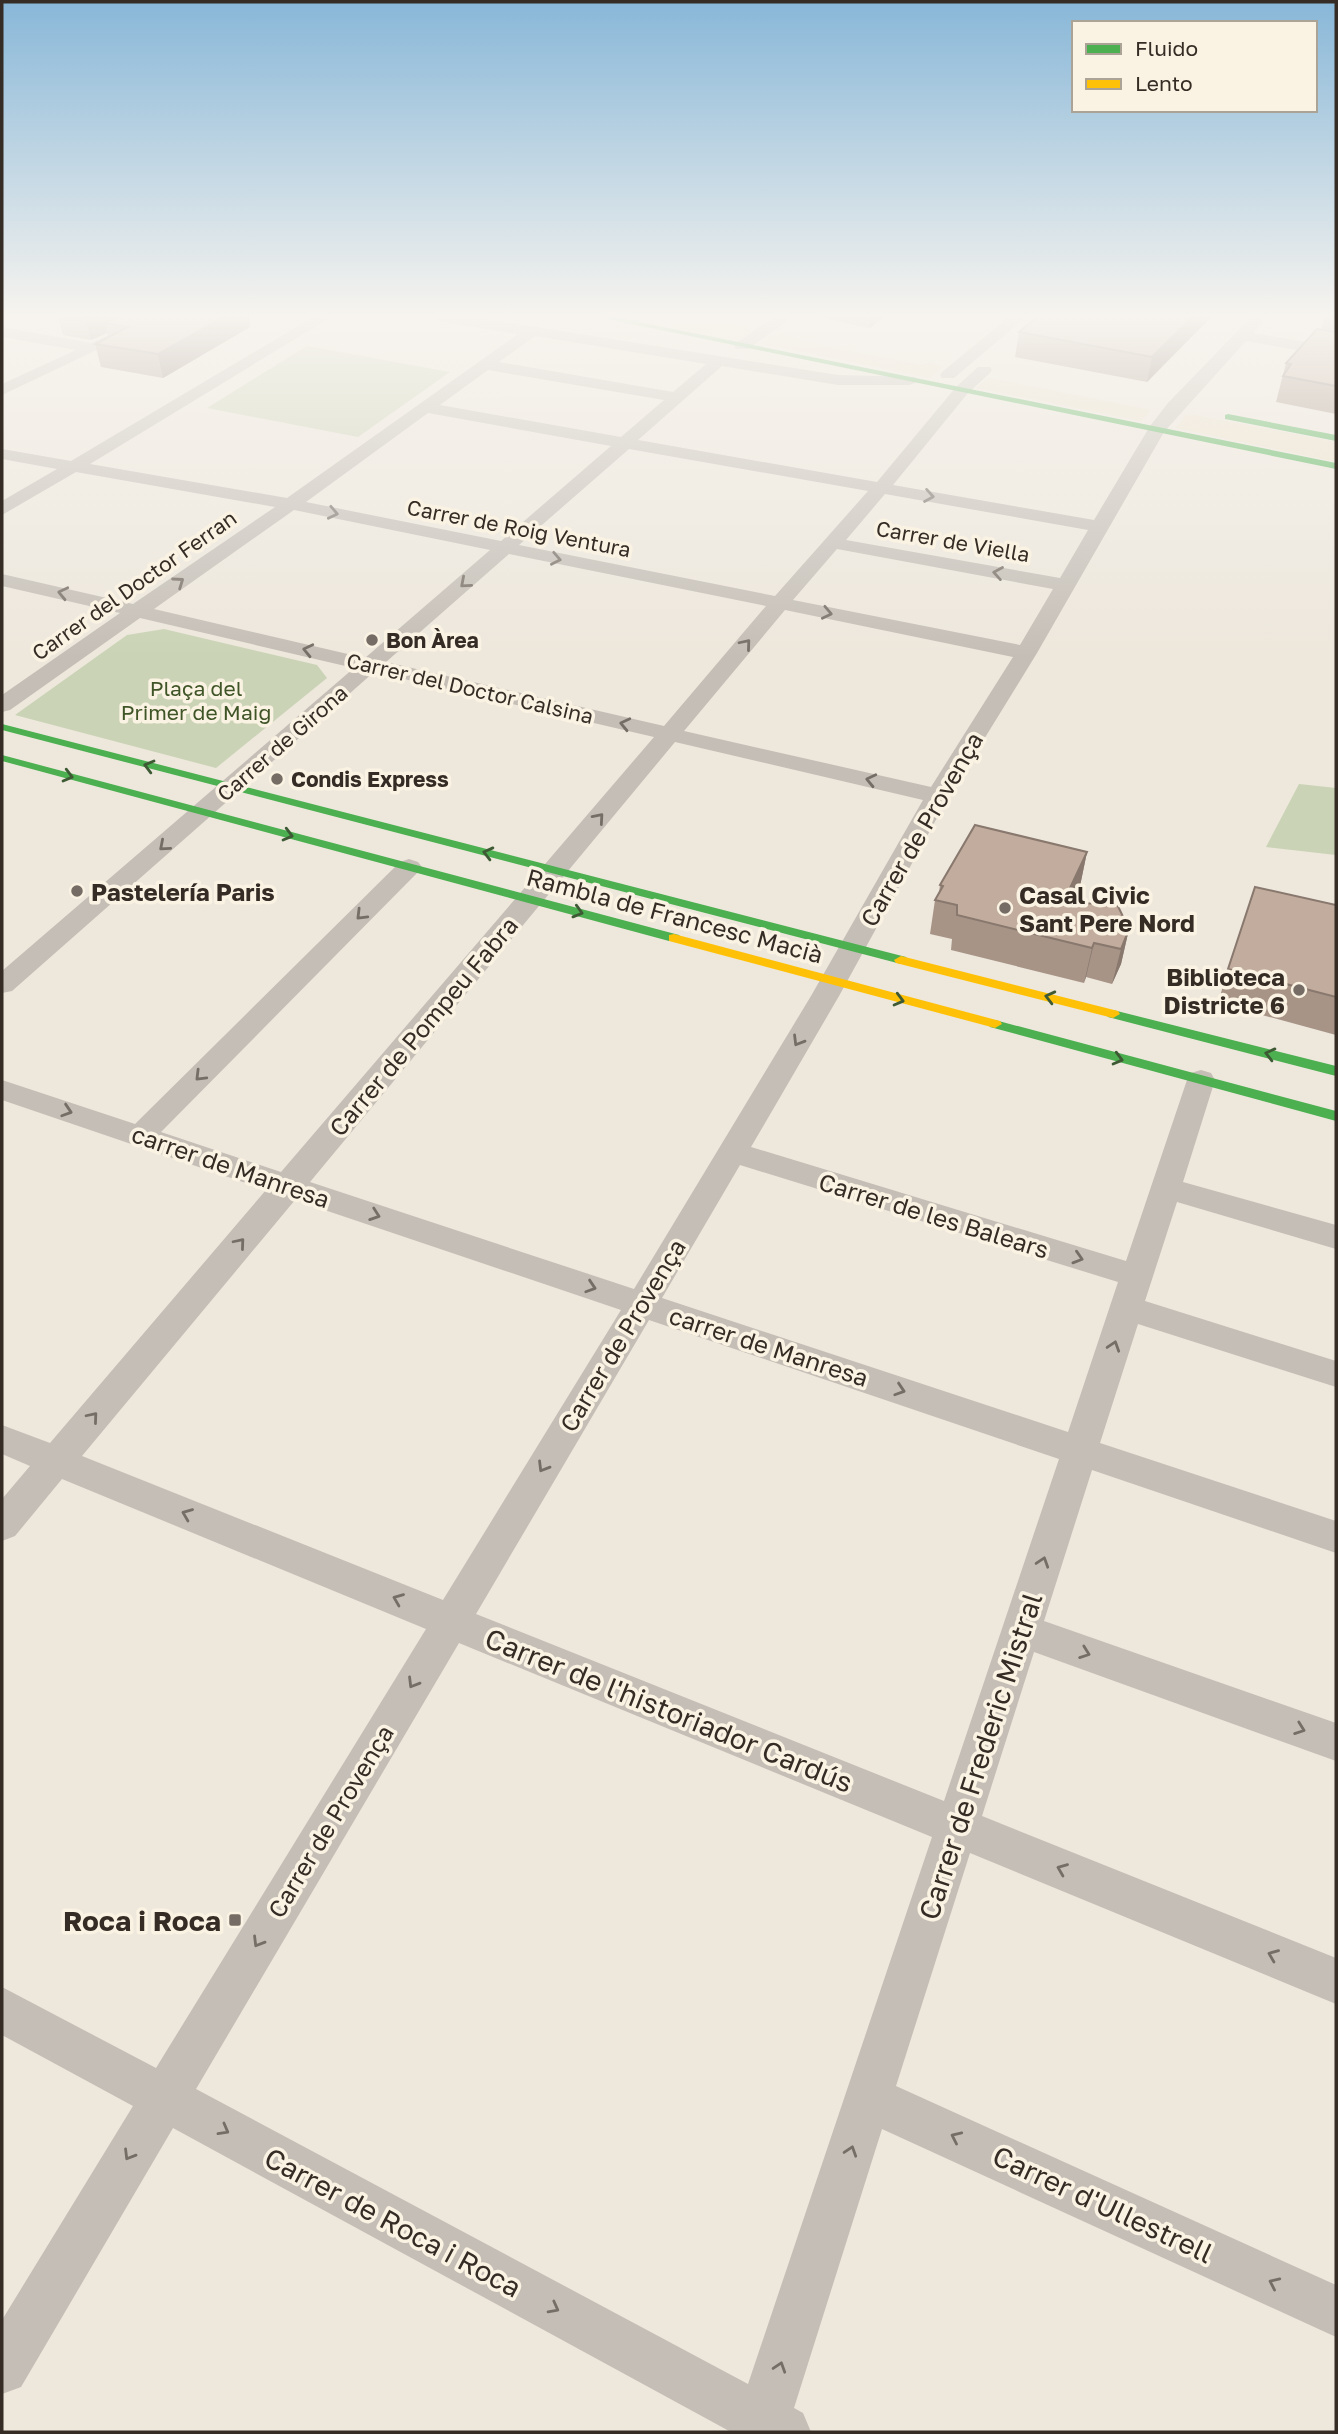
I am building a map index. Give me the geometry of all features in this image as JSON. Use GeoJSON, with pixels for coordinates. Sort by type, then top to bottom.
{"type":"FeatureCollection","features":[{"type":"Feature","properties":{"kind":"street"},"geometry":{"type":"LineString","coordinates":[[2,509],[137,430]]}},
{"type":"Feature","properties":{"kind":"street","name":"Carrer del Doctor Ferran"},"geometry":{"type":"LineString","coordinates":[[2,705],[396,430]]}},
{"type":"Feature","properties":{"kind":"street"},"geometry":{"type":"LineString","coordinates":[[550,430],[1101,527]]}},
{"type":"Feature","properties":{"kind":"street","name":"Carrer de Girona"},"geometry":{"type":"LineString","coordinates":[[2,985],[641,430]]}},
{"type":"Feature","properties":{"kind":"street","name":"Carrer de Pompeu Fabra"},"geometry":{"type":"LineString","coordinates":[[2,1525],[929,430]]}},
{"type":"Feature","properties":{"kind":"street"},"geometry":{"type":"LineString","coordinates":[[1156,430],[1336,466]]}},
{"type":"Feature","properties":{"kind":"street","name":"Carrer de Provença"},"geometry":{"type":"LineString","coordinates":[[2,2368],[642,1304],[833,982],[937,796],[1026,653],[1156,430]]}},
{"type":"Feature","properties":{"kind":"street"},"geometry":{"type":"LineString","coordinates":[[1290,430],[1336,439]]}},
{"type":"Feature","properties":{"kind":"street","name":"Carrer de Roig Ventura"},"geometry":{"type":"LineString","coordinates":[[2,454],[290,504],[1026,653]]}},
{"type":"Feature","properties":{"kind":"street","name":"Carrer de Viella"},"geometry":{"type":"LineString","coordinates":[[833,543],[1066,585]]}},
{"type":"Feature","properties":{"kind":"street","name":"Carrer del Doctor Calsina"},"geometry":{"type":"LineString","coordinates":[[2,580],[937,796]]}},
{"type":"Feature","properties":{"kind":"street","name":"Rambla de Francesc Macià"},"geometry":{"type":"LineString","coordinates":[[2,727],[230,788],[1336,1071]]}},
{"type":"Feature","properties":{"kind":"street","name":"Rambla de Francesc Macià"},"geometry":{"type":"LineString","coordinates":[[2,758],[1336,1116]]}},
{"type":"Feature","properties":{"kind":"street"},"geometry":{"type":"LineString","coordinates":[[140,1136],[410,867]]}},
{"type":"Feature","properties":{"kind":"street","name":"Carrer de Frederic Mistral"},"geometry":{"type":"LineString","coordinates":[[769,2428],[869,2098],[1201,1080]]}},
{"type":"Feature","properties":{"kind":"street","name":"carrer de Manresa"},"geometry":{"type":"LineString","coordinates":[[2,1090],[1336,1536]]}},
{"type":"Feature","properties":{"kind":"street","name":"Carrer de les Balears"},"geometry":{"type":"LineString","coordinates":[[732,1152],[1132,1292],[1336,1374]]}},
{"type":"Feature","properties":{"kind":"street"},"geometry":{"type":"LineString","coordinates":[[1166,1188],[1336,1237]]}},
{"type":"Feature","properties":{"kind":"street","name":"Carrer de l'historiador Cardús"},"geometry":{"type":"LineString","coordinates":[[2,1439],[1336,1981]]}},
{"type":"Feature","properties":{"kind":"street"},"geometry":{"type":"LineString","coordinates":[[1021,1630],[1336,1742]]}},
{"type":"Feature","properties":{"kind":"street","name":"Carrer de Roca i Roca"},"geometry":{"type":"LineString","coordinates":[[2,2010],[769,2428]]}},
{"type":"Feature","properties":{"kind":"street","name":"Carrer d'Ullestrell"},"geometry":{"type":"LineString","coordinates":[[869,2098],[1336,2311]]}},
{"type":"Feature","properties":{"kind":"green space"},"geometry":{"type":"Polygon","coordinates":[[[319,430],[368,430],[358,437],[319,430]]]}},
{"type":"Feature","properties":{"kind":"green space","name":"Plaça del Primer de Maig"},"geometry":{"type":"Polygon","coordinates":[[[164,629],[317,665],[327,678],[216,768],[15,715],[127,635],[164,629]]]}},
{"type":"Feature","properties":{"kind":"green space"},"geometry":{"type":"Polygon","coordinates":[[[1299,784],[1336,788],[1336,855],[1266,847],[1299,784]]]}},
{"type":"Feature","properties":{"kind":"shaded area"},"geometry":{"type":"Polygon","coordinates":[[[1183,430],[1271,430],[1336,442],[1336,462],[1183,430]]]}},
{"type":"Feature","properties":{"kind":"building"},"geometry":{"type":"Polygon","coordinates":[[[975,825],[1087,852],[1062,905],[1116,902],[1129,929],[1121,949],[1094,943],[1092,948],[957,915],[957,905],[935,900],[943,886],[940,885],[975,825]]]}},
{"type":"Feature","properties":{"kind":"building"},"geometry":{"type":"Polygon","coordinates":[[[1255,887],[1336,905],[1336,997],[1228,969],[1255,887]]]}},
{"type":"Feature","properties":{"kind":"traffic: fast"},"geometry":{"type":"LineString","coordinates":[[1156,430],[1336,466]]}},
{"type":"Feature","properties":{"kind":"traffic: fast"},"geometry":{"type":"LineString","coordinates":[[1293,430],[1336,438]]}},
{"type":"Feature","properties":{"kind":"traffic: fast"},"geometry":{"type":"LineString","coordinates":[[2,727],[901,960]]}},
{"type":"Feature","properties":{"kind":"traffic: fast"},"geometry":{"type":"LineString","coordinates":[[2,758],[674,938]]}},
{"type":"Feature","properties":{"kind":"traffic: fast"},"geometry":{"type":"LineString","coordinates":[[1113,1014],[1336,1071]]}},
{"type":"Feature","properties":{"kind":"traffic: fast"},"geometry":{"type":"LineString","coordinates":[[995,1024],[1336,1116]]}},
{"type":"Feature","properties":{"kind":"traffic: slow"},"geometry":{"type":"LineString","coordinates":[[674,938],[995,1024]]}},
{"type":"Feature","properties":{"kind":"traffic: slow"},"geometry":{"type":"LineString","coordinates":[[901,960],[1113,1014]]}},
{"type":"Feature","properties":{"kind":"place","name":"Bon Àrea"},"geometry":{"type":"Point","coordinates":[372,640]}},
{"type":"Feature","properties":{"kind":"place","name":"Condis Express"},"geometry":{"type":"Point","coordinates":[277,779]}},
{"type":"Feature","properties":{"kind":"place","name":"Pastelería Paris"},"geometry":{"type":"Point","coordinates":[77,891]}},
{"type":"Feature","properties":{"kind":"place","name":"Casal Civic Sant Pere Nord"},"geometry":{"type":"Point","coordinates":[1005,908]}},
{"type":"Feature","properties":{"kind":"place","name":"Biblioteca Districte 6"},"geometry":{"type":"Point","coordinates":[1299,990]}},
{"type":"Feature","properties":{"kind":"place","name":"Roca i Roca"},"geometry":{"type":"Point","coordinates":[235,1920]}}]}
